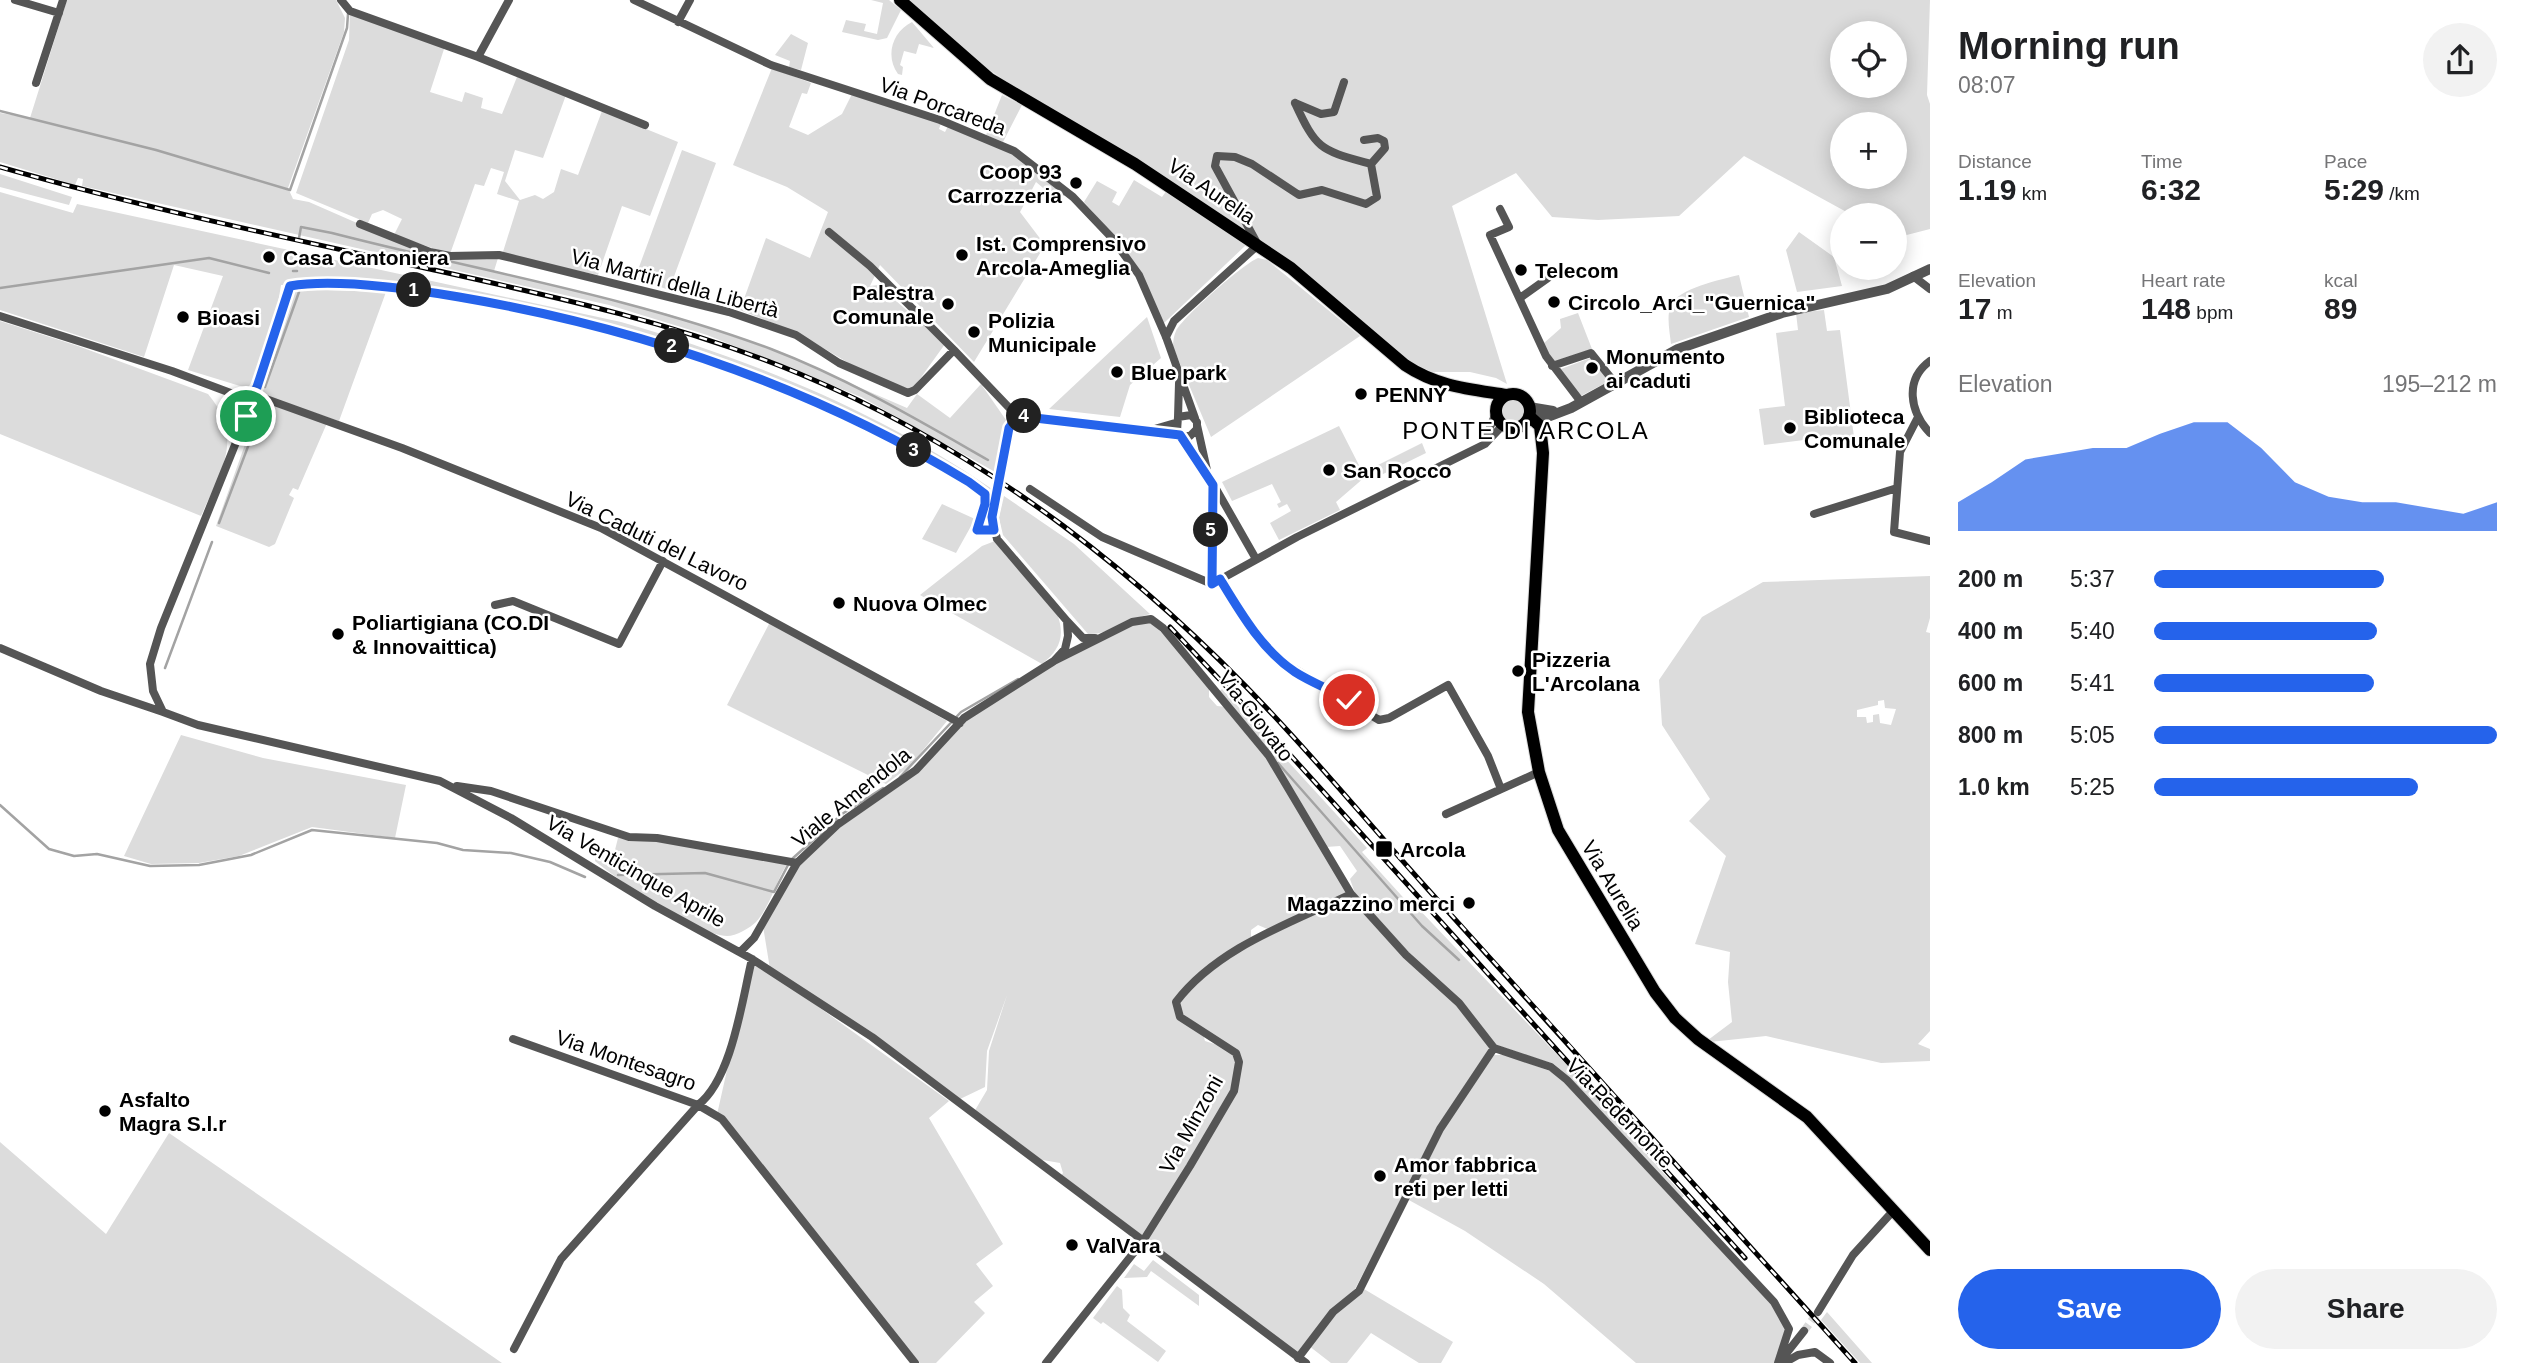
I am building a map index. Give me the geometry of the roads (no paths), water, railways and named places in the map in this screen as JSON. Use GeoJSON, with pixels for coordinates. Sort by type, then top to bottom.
{"type":"FeatureCollection","features":[{"type":"Feature","properties":{"kind":"main road","name":"Via Aurelia"},"geometry":{"type":"LineString","coordinates":[[900,0],[990,79],[1135,164],[1258,245],[1323,293],[1405,365],[1425,379],[1472,391],[1507,395]]}},
{"type":"Feature","properties":{"kind":"main road"},"geometry":{"type":"LineString","coordinates":[[1472,391],[1496,410],[1503,425],[1514,428],[1528,415]]}},
{"type":"Feature","properties":{"kind":"main road"},"geometry":{"type":"LineString","coordinates":[[1496,410],[1507,395],[1521,396],[1542,445]]}},
{"type":"Feature","properties":{"kind":"main road"},"geometry":{"type":"LineString","coordinates":[[1528,415],[1541,428]]}},
{"type":"Feature","properties":{"kind":"main road","name":"Via Aurelia"},"geometry":{"type":"LineString","coordinates":[[1541,428],[1528,712],[1539,772],[1553,819],[1563,840],[1667,1008],[1698,1039],[1807,1117],[1930,1250]]}},
{"type":"Feature","properties":{"kind":"street"},"geometry":{"type":"LineString","coordinates":[[15,0],[59,13]]}},
{"type":"Feature","properties":{"kind":"street"},"geometry":{"type":"LineString","coordinates":[[36,83],[63,0]]}},
{"type":"Feature","properties":{"kind":"street"},"geometry":{"type":"LineString","coordinates":[[341,0],[350,11],[478,57],[645,125]]}},
{"type":"Feature","properties":{"kind":"street"},"geometry":{"type":"LineString","coordinates":[[478,57],[509,0]]}},
{"type":"Feature","properties":{"kind":"street","name":"Via Porcareda"},"geometry":{"type":"LineString","coordinates":[[634,0],[771,65],[940,120],[1014,151],[1073,197],[1112,238],[1139,275],[1166,337],[1178,373]]}},
{"type":"Feature","properties":{"kind":"street"},"geometry":{"type":"LineString","coordinates":[[678,22],[690,0]]}},
{"type":"Feature","properties":{"kind":"street"},"geometry":{"type":"LineString","coordinates":[[1344,82],[1335,112],[1321,114],[1295,103],[1311,138],[1320,147],[1371,163]]}},
{"type":"Feature","properties":{"kind":"street"},"geometry":{"type":"LineString","coordinates":[[1364,140],[1378,138],[1384,141],[1385,148],[1371,163]]}},
{"type":"Feature","properties":{"kind":"street"},"geometry":{"type":"LineString","coordinates":[[1166,337],[1174,321],[1258,245],[1215,166],[1217,156],[1235,157],[1252,164],[1284,184],[1293,193],[1322,190],[1366,204],[1377,197],[1371,163]]}},
{"type":"Feature","properties":{"kind":"street"},"geometry":{"type":"LineString","coordinates":[[1500,209],[1509,227],[1490,236],[1552,366],[1581,402]]}},
{"type":"Feature","properties":{"kind":"street","name":"Via Martiri della Libertà"},"geometry":{"type":"LineString","coordinates":[[360,224],[430,252],[450,256],[499,256],[689,301],[739,316],[796,335],[839,363],[908,393],[915,390],[954,350]]}},
{"type":"Feature","properties":{"kind":"street"},"geometry":{"type":"LineString","coordinates":[[829,232],[870,266],[1018,416],[1181,435],[1193,435],[1196,422]]}},
{"type":"Feature","properties":{"kind":"street"},"geometry":{"type":"LineString","coordinates":[[1541,428],[1560,413],[1678,349],[1782,313],[1861,296],[1930,267]]}},
{"type":"Feature","properties":{"kind":"street"},"geometry":{"type":"LineString","coordinates":[[1913,276],[1930,289]]}},
{"type":"Feature","properties":{"kind":"street"},"geometry":{"type":"LineString","coordinates":[[1520,298],[1530,288],[1548,278]]}},
{"type":"Feature","properties":{"kind":"street"},"geometry":{"type":"LineString","coordinates":[[163,712],[153,691],[150,664],[161,628],[239,435],[246,403],[257,387],[290,286],[340,285],[412,290],[533,310],[614,329],[692,353],[834,408],[969,482],[985,494],[985,504],[977,530],[994,530]]}},
{"type":"Feature","properties":{"kind":"street"},"geometry":{"type":"LineString","coordinates":[[0,316],[214,386],[236,395],[246,403]]}},
{"type":"Feature","properties":{"kind":"street"},"geometry":{"type":"LineString","coordinates":[[1552,366],[1591,354],[1615,383]]}},
{"type":"Feature","properties":{"kind":"street"},"geometry":{"type":"LineString","coordinates":[[1930,361],[1918,369],[1914,380],[1917,419],[1900,452],[1894,532],[1930,541]]}},
{"type":"Feature","properties":{"kind":"street"},"geometry":{"type":"LineString","coordinates":[[1178,373],[1181,401],[1177,420],[1181,435],[1207,473],[1256,559]]}},
{"type":"Feature","properties":{"kind":"street"},"geometry":{"type":"LineString","coordinates":[[1178,373],[1196,422],[1207,473]]}},
{"type":"Feature","properties":{"kind":"street","name":"Via Caduti del Lavoro"},"geometry":{"type":"LineString","coordinates":[[246,403],[266,399],[402,448],[601,528],[955,720]]}},
{"type":"Feature","properties":{"kind":"street"},"geometry":{"type":"LineString","coordinates":[[1479,447],[1486,437],[1496,410]]}},
{"type":"Feature","properties":{"kind":"street"},"geometry":{"type":"LineString","coordinates":[[1528,415],[1560,413]]}},
{"type":"Feature","properties":{"kind":"street"},"geometry":{"type":"LineString","coordinates":[[1150,430],[1187,414],[1196,422]]}},
{"type":"Feature","properties":{"kind":"street"},"geometry":{"type":"LineString","coordinates":[[1018,416],[1009,428],[992,517],[997,539],[1083,638],[1097,639]]}},
{"type":"Feature","properties":{"kind":"street"},"geometry":{"type":"LineString","coordinates":[[1917,419],[1930,433]]}},
{"type":"Feature","properties":{"kind":"street"},"geometry":{"type":"LineString","coordinates":[[1216,582],[1256,559],[1479,447],[1503,425]]}},
{"type":"Feature","properties":{"kind":"street"},"geometry":{"type":"LineString","coordinates":[[1213,485],[1216,582]]}},
{"type":"Feature","properties":{"kind":"street"},"geometry":{"type":"LineString","coordinates":[[1814,514],[1897,488]]}},
{"type":"Feature","properties":{"kind":"street"},"geometry":{"type":"LineString","coordinates":[[1030,489],[1102,537],[1216,582],[1280,660],[1384,720],[1448,685],[1488,756],[1501,789]]}},
{"type":"Feature","properties":{"kind":"street"},"geometry":{"type":"LineString","coordinates":[[495,605],[513,601],[619,644],[663,561]]}},
{"type":"Feature","properties":{"kind":"street","name":"Via Giovato"},"geometry":{"type":"LineString","coordinates":[[1054,661],[1097,639],[1151,618],[1163,628],[1269,757],[1351,894]]}},
{"type":"Feature","properties":{"kind":"street"},"geometry":{"type":"LineString","coordinates":[[1054,661],[1065,649],[1067,621]]}},
{"type":"Feature","properties":{"kind":"street","name":"Via Venticinque Aprile"},"geometry":{"type":"LineString","coordinates":[[0,648],[101,691],[198,725],[451,785],[752,959],[872,1037],[1302,1360]]}},
{"type":"Feature","properties":{"kind":"street","name":"Viale Amendola"},"geometry":{"type":"LineString","coordinates":[[740,952],[754,938],[791,862],[837,825],[916,770],[955,720],[1032,677],[1054,661]]}},
{"type":"Feature","properties":{"kind":"street"},"geometry":{"type":"LineString","coordinates":[[1446,814],[1539,772]]}},
{"type":"Feature","properties":{"kind":"street"},"geometry":{"type":"LineString","coordinates":[[451,785],[491,791],[629,837],[657,838],[791,862]]}},
{"type":"Feature","properties":{"kind":"street"},"geometry":{"type":"LineString","coordinates":[[1302,1360],[1333,1312],[1359,1291],[1440,1129],[1494,1048],[1460,1003],[1406,955],[1351,894]]}},
{"type":"Feature","properties":{"kind":"street","name":"Via Minzoni"},"geometry":{"type":"LineString","coordinates":[[1143,1241],[1234,1091],[1239,1062],[1236,1053],[1180,1017],[1177,1002],[1188,987],[1245,944],[1351,894]]}},
{"type":"Feature","properties":{"kind":"street","name":"Via Montesagro"},"geometry":{"type":"LineString","coordinates":[[513,1039],[698,1105],[709,1096],[726,1062],[752,959]]}},
{"type":"Feature","properties":{"kind":"street","name":"Via Pedemonte"},"geometry":{"type":"LineString","coordinates":[[1494,1048],[1558,1071],[1774,1303],[1789,1329],[1780,1363]]}},
{"type":"Feature","properties":{"kind":"street"},"geometry":{"type":"LineString","coordinates":[[514,1349],[561,1259],[698,1105],[722,1119],[915,1363]]}},
{"type":"Feature","properties":{"kind":"street"},"geometry":{"type":"LineString","coordinates":[[1818,1312],[1853,1255],[1894,1210]]}},
{"type":"Feature","properties":{"kind":"street"},"geometry":{"type":"LineString","coordinates":[[1046,1363],[1143,1241]]}},
{"type":"Feature","properties":{"kind":"street"},"geometry":{"type":"LineString","coordinates":[[1780,1363],[1804,1331]]}},
{"type":"Feature","properties":{"kind":"street"},"geometry":{"type":"LineString","coordinates":[[1780,1363],[1798,1355],[1815,1352],[1830,1363]]}},
{"type":"Feature","properties":{"kind":"waterway"},"geometry":{"type":"LineString","coordinates":[[0,111],[156,150],[290,190],[347,28],[348,14]]}},
{"type":"Feature","properties":{"kind":"waterway"},"geometry":{"type":"LineString","coordinates":[[299,238],[301,227],[332,233],[608,299],[717,330],[827,373],[882,400],[988,460]]}},
{"type":"Feature","properties":{"kind":"waterway"},"geometry":{"type":"LineString","coordinates":[[0,288],[209,258],[269,273]]}},
{"type":"Feature","properties":{"kind":"waterway"},"geometry":{"type":"LineString","coordinates":[[265,387],[299,292]]}},
{"type":"Feature","properties":{"kind":"waterway"},"geometry":{"type":"LineString","coordinates":[[219,523],[263,407]]}},
{"type":"Feature","properties":{"kind":"waterway"},"geometry":{"type":"LineString","coordinates":[[165,668],[212,542]]}},
{"type":"Feature","properties":{"kind":"waterway"},"geometry":{"type":"LineString","coordinates":[[900,777],[961,712],[1018,679]]}},
{"type":"Feature","properties":{"kind":"waterway"},"geometry":{"type":"LineString","coordinates":[[1278,763],[1422,926],[1459,960]]}},
{"type":"Feature","properties":{"kind":"waterway"},"geometry":{"type":"LineString","coordinates":[[792,859],[842,814],[883,788]]}},
{"type":"Feature","properties":{"kind":"waterway"},"geometry":{"type":"LineString","coordinates":[[0,805],[49,849],[74,856],[97,854],[150,866],[199,865],[251,855],[312,830],[437,843],[463,850],[511,853],[550,862],[585,877]]}},
{"type":"Feature","properties":{"kind":"waterway"},"geometry":{"type":"LineString","coordinates":[[618,875],[705,873],[774,892],[788,865]]}},
{"type":"Feature","properties":{"kind":"tunnel"},"geometry":{"type":"LineString","coordinates":[[1804,1331],[1818,1312]]}},
{"type":"Feature","properties":{"kind":"railway"},"geometry":{"type":"LineString","coordinates":[[0,167],[211,221],[567,300],[661,325],[800,374],[869,406],[936,442],[1000,482],[1063,525],[1122,572],[1180,622],[1235,675],[1855,1363]]}},
{"type":"Feature","properties":{"kind":"railway"},"geometry":{"type":"LineString","coordinates":[[1170,627],[1274,737],[1745,1258]]}},
{"type":"Feature","properties":{"kind":"place","name":"Coop 93 Carrozzeria"},"geometry":{"type":"Point","coordinates":[1076,183]}},
{"type":"Feature","properties":{"kind":"place","name":"Ist. Comprensivo Arcola-Ameglia"},"geometry":{"type":"Point","coordinates":[962,255]}},
{"type":"Feature","properties":{"kind":"place","name":"Casa Cantoniera"},"geometry":{"type":"Point","coordinates":[269,257]}},
{"type":"Feature","properties":{"kind":"place","name":"Telecom"},"geometry":{"type":"Point","coordinates":[1521,270]}},
{"type":"Feature","properties":{"kind":"place","name":"Circolo_Arci_\"Guernica\""},"geometry":{"type":"Point","coordinates":[1554,302]}},
{"type":"Feature","properties":{"kind":"place","name":"Palestra Comunale"},"geometry":{"type":"Point","coordinates":[948,304]}},
{"type":"Feature","properties":{"kind":"place","name":"Bioasi"},"geometry":{"type":"Point","coordinates":[183,317]}},
{"type":"Feature","properties":{"kind":"place","name":"Polizia Municipale"},"geometry":{"type":"Point","coordinates":[974,332]}},
{"type":"Feature","properties":{"kind":"place","name":"Monumento ai caduti"},"geometry":{"type":"Point","coordinates":[1592,368]}},
{"type":"Feature","properties":{"kind":"place","name":"Blue park"},"geometry":{"type":"Point","coordinates":[1117,372]}},
{"type":"Feature","properties":{"kind":"place","name":"PENNY"},"geometry":{"type":"Point","coordinates":[1361,394]}},
{"type":"Feature","properties":{"kind":"place","name":"Biblioteca Comunale"},"geometry":{"type":"Point","coordinates":[1790,428]}},
{"type":"Feature","properties":{"kind":"place","name":"San Rocco"},"geometry":{"type":"Point","coordinates":[1329,470]}},
{"type":"Feature","properties":{"kind":"place","name":"Nuova Olmec"},"geometry":{"type":"Point","coordinates":[839,603]}},
{"type":"Feature","properties":{"kind":"place","name":"Poliartigiana (CO.DI & Innovaittica)"},"geometry":{"type":"Point","coordinates":[338,634]}},
{"type":"Feature","properties":{"kind":"place","name":"Pizzeria L'Arcolana"},"geometry":{"type":"Point","coordinates":[1518,671]}},
{"type":"Feature","properties":{"kind":"place","name":"Arcola"},"geometry":{"type":"Point","coordinates":[1384,849]}},
{"type":"Feature","properties":{"kind":"place","name":"Magazzino merci"},"geometry":{"type":"Point","coordinates":[1469,903]}},
{"type":"Feature","properties":{"kind":"place","name":"Asfalto Magra S.l.r"},"geometry":{"type":"Point","coordinates":[105,1111]}},
{"type":"Feature","properties":{"kind":"place","name":"Amor fabbrica reti per letti"},"geometry":{"type":"Point","coordinates":[1380,1176]}},
{"type":"Feature","properties":{"kind":"place","name":"ValVara"},"geometry":{"type":"Point","coordinates":[1072,1245]}},
{"type":"Feature","properties":{"kind":"district","name":"PONTE DI ARCOLA"},"geometry":{"type":"Point","coordinates":[1526,430]}}]}
